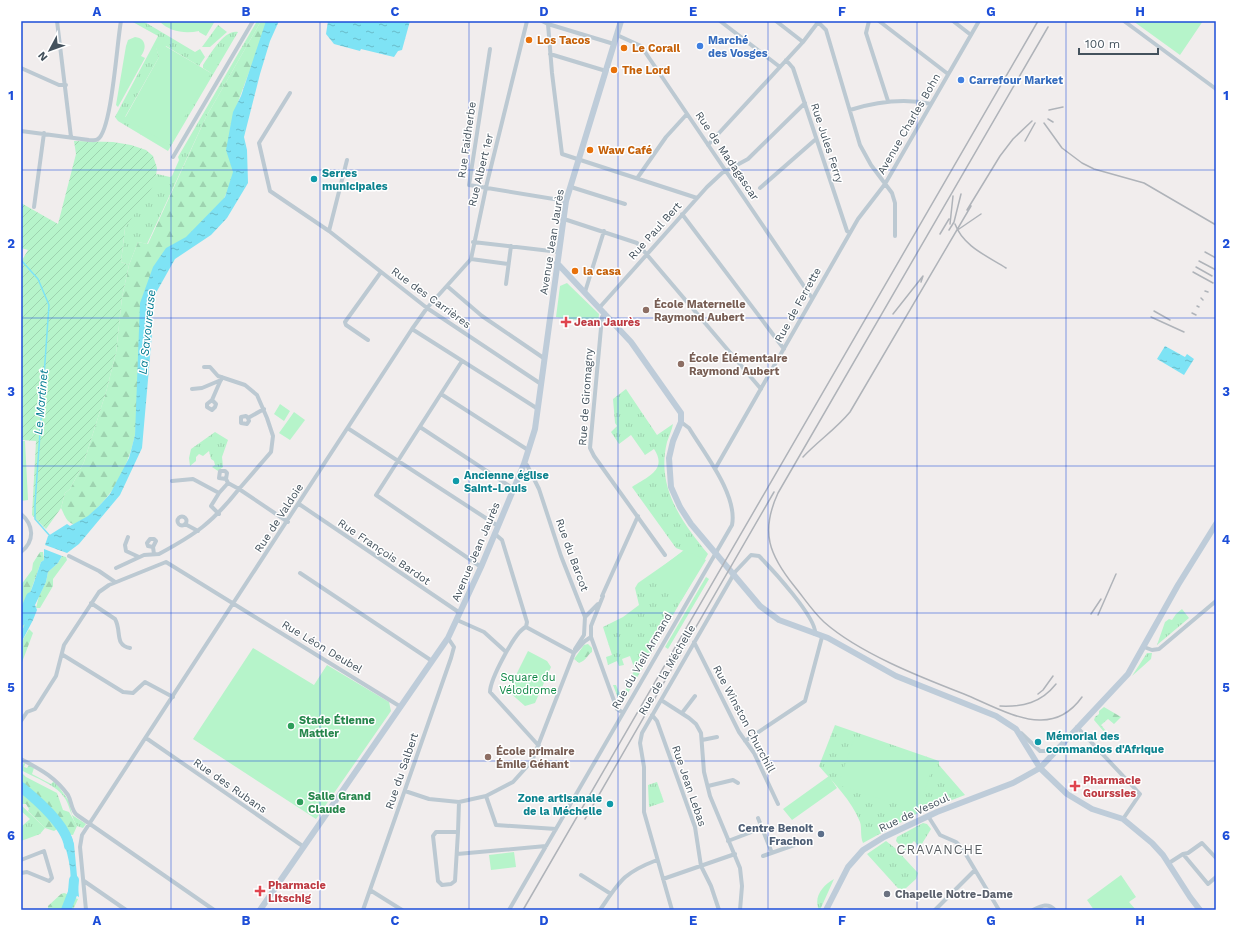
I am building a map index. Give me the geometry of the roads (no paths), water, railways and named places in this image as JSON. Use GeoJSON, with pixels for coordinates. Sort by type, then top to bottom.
{"type":"FeatureCollection","features":[{"type":"Feature","properties":{"kind":"main road","name":"Avenue Jean Jaurès"},"geometry":{"type":"LineString","coordinates":[[260,910],[448,638],[481,567],[514,489],[524,464],[538,409],[566,201],[621,21]]}},
{"type":"Feature","properties":{"kind":"main road"},"geometry":{"type":"LineString","coordinates":[[557,263],[600,307],[631,342],[658,378],[681,413],[681,422],[673,441],[669,458],[672,487],[680,507],[706,543],[760,606],[772,616],[791,626],[822,637],[896,676],[996,716],[1016,729],[1040,768],[1067,794],[1082,804],[1123,819],[1152,843],[1169,863],[1200,910]]}},
{"type":"Feature","properties":{"kind":"main road","name":"Rue de Vesoul"},"geometry":{"type":"LineString","coordinates":[[826,910],[843,876],[857,855],[884,838],[928,816],[1013,783],[1040,768],[1077,727],[1121,683],[1144,647],[1178,585],[1215,527]]}},
{"type":"Feature","properties":{"kind":"street"},"geometry":{"type":"LineString","coordinates":[[51,21],[57,22],[72,138]]}},
{"type":"Feature","properties":{"kind":"street"},"geometry":{"type":"LineString","coordinates":[[21,131],[96,140],[100,137],[104,128],[111,95],[121,21]]}},
{"type":"Feature","properties":{"kind":"street"},"geometry":{"type":"LineString","coordinates":[[173,157],[252,21]]}},
{"type":"Feature","properties":{"kind":"street","name":"Rue Albert 1er"},"geometry":{"type":"LineString","coordinates":[[471,258],[473,242],[527,21]]}},
{"type":"Feature","properties":{"kind":"street"},"geometry":{"type":"LineString","coordinates":[[542,21],[614,44]]}},
{"type":"Feature","properties":{"kind":"street"},"geometry":{"type":"LineString","coordinates":[[720,21],[780,67]]}},
{"type":"Feature","properties":{"kind":"street"},"geometry":{"type":"LineString","coordinates":[[776,21],[803,42]]}},
{"type":"Feature","properties":{"kind":"street"},"geometry":{"type":"LineString","coordinates":[[708,144],[803,42],[818,21],[826,30],[860,145],[871,165],[892,193],[895,203],[895,236]]}},
{"type":"Feature","properties":{"kind":"street"},"geometry":{"type":"LineString","coordinates":[[869,21],[866,33],[888,101]]}},
{"type":"Feature","properties":{"kind":"street"},"geometry":{"type":"LineString","coordinates":[[879,21],[948,74]]}},
{"type":"Feature","properties":{"kind":"street"},"geometry":{"type":"LineString","coordinates":[[953,21],[971,35]]}},
{"type":"Feature","properties":{"kind":"street","name":"Avenue Charles Bohn"},"geometry":{"type":"LineString","coordinates":[[850,233],[858,218],[886,184],[979,21]]}},
{"type":"Feature","properties":{"kind":"street"},"geometry":{"type":"LineString","coordinates":[[1124,21],[1216,89]]}},
{"type":"Feature","properties":{"kind":"street"},"geometry":{"type":"LineString","coordinates":[[548,24],[550,54],[562,154],[638,177],[697,198]]}},
{"type":"Feature","properties":{"kind":"street","name":"Rue de Madagascar"},"geometry":{"type":"LineString","coordinates":[[617,35],[641,46],[812,298]]}},
{"type":"Feature","properties":{"kind":"street","name":"Rue Faidherbe"},"geometry":{"type":"LineString","coordinates":[[490,49],[469,185],[566,201]]}},
{"type":"Feature","properties":{"kind":"street"},"geometry":{"type":"LineString","coordinates":[[550,54],[606,72]]}},
{"type":"Feature","properties":{"kind":"street","name":"Rue Jules Ferry"},"geometry":{"type":"LineString","coordinates":[[786,60],[793,68],[847,231],[850,233]]}},
{"type":"Feature","properties":{"kind":"street"},"geometry":{"type":"LineString","coordinates":[[21,68],[59,84],[66,85]]}},
{"type":"Feature","properties":{"kind":"street","name":"Rue des Carrières"},"geometry":{"type":"LineString","coordinates":[[290,93],[259,143],[270,190],[329,231],[427,308],[541,384]]}},
{"type":"Feature","properties":{"kind":"street"},"geometry":{"type":"LineString","coordinates":[[850,110],[888,101],[922,102],[931,104]]}},
{"type":"Feature","properties":{"kind":"street","name":"Rue Paul Bert"},"geometry":{"type":"LineString","coordinates":[[600,307],[646,253],[697,198],[726,171],[748,159],[805,103]]}},
{"type":"Feature","properties":{"kind":"street"},"geometry":{"type":"LineString","coordinates":[[638,177],[666,137],[687,114]]}},
{"type":"Feature","properties":{"kind":"street"},"geometry":{"type":"LineString","coordinates":[[34,207],[36,179],[44,133]]}},
{"type":"Feature","properties":{"kind":"street"},"geometry":{"type":"LineString","coordinates":[[760,188],[816,139]]}},
{"type":"Feature","properties":{"kind":"street"},"geometry":{"type":"LineString","coordinates":[[329,231],[347,160]]}},
{"type":"Feature","properties":{"kind":"street"},"geometry":{"type":"LineString","coordinates":[[571,187],[625,204]]}},
{"type":"Feature","properties":{"kind":"street"},"geometry":{"type":"LineString","coordinates":[[682,214],[784,349]]}},
{"type":"Feature","properties":{"kind":"street"},"geometry":{"type":"LineString","coordinates":[[564,219],[634,241],[646,253],[761,389]]}},
{"type":"Feature","properties":{"kind":"street"},"geometry":{"type":"LineString","coordinates":[[585,292],[604,231]]}},
{"type":"Feature","properties":{"kind":"street","name":"Rue de Ferrette"},"geometry":{"type":"LineString","coordinates":[[715,469],[850,233]]}},
{"type":"Feature","properties":{"kind":"street"},"geometry":{"type":"LineString","coordinates":[[473,242],[559,252]]}},
{"type":"Feature","properties":{"kind":"street"},"geometry":{"type":"LineString","coordinates":[[506,284],[511,246]]}},
{"type":"Feature","properties":{"kind":"street"},"geometry":{"type":"LineString","coordinates":[[427,308],[471,258],[508,264]]}},
{"type":"Feature","properties":{"kind":"street"},"geometry":{"type":"LineString","coordinates":[[368,340],[346,325],[345,322],[381,272]]}},
{"type":"Feature","properties":{"kind":"street"},"geometry":{"type":"LineString","coordinates":[[446,286],[482,316],[545,359]]}},
{"type":"Feature","properties":{"kind":"street","name":"Rue de Valdoie"},"geometry":{"type":"LineString","coordinates":[[86,910],[80,842],[90,824],[427,308]]}},
{"type":"Feature","properties":{"kind":"street","name":"Rue de Giromagny"},"geometry":{"type":"LineString","coordinates":[[605,313],[602,317],[590,448],[638,516]]}},
{"type":"Feature","properties":{"kind":"street"},"geometry":{"type":"LineString","coordinates":[[412,329],[538,409]]}},
{"type":"Feature","properties":{"kind":"street"},"geometry":{"type":"LineString","coordinates":[[462,361],[376,495],[481,567]]}},
{"type":"Feature","properties":{"kind":"street"},"geometry":{"type":"LineString","coordinates":[[116,568],[138,557],[156,554],[198,531],[218,514],[271,452],[273,436],[264,408],[257,395],[252,390],[237,382],[222,379],[210,367],[204,367]]}},
{"type":"Feature","properties":{"kind":"street"},"geometry":{"type":"LineString","coordinates":[[192,389],[202,388],[222,379]]}},
{"type":"Feature","properties":{"kind":"street"},"geometry":{"type":"LineString","coordinates":[[212,400],[222,379]]}},
{"type":"Feature","properties":{"kind":"street"},"geometry":{"type":"LineString","coordinates":[[441,394],[528,450]]}},
{"type":"Feature","properties":{"kind":"street"},"geometry":{"type":"LineString","coordinates":[[248,418],[264,408]]}},
{"type":"Feature","properties":{"kind":"street","name":"Rue du Vieil Armand"},"geometry":{"type":"LineString","coordinates":[[509,910],[622,712],[732,525],[734,516],[732,504],[715,469],[689,428],[681,422]]}},
{"type":"Feature","properties":{"kind":"street"},"geometry":{"type":"LineString","coordinates":[[420,427],[514,489]]}},
{"type":"Feature","properties":{"kind":"street"},"geometry":{"type":"LineString","coordinates":[[349,429],[498,526]]}},
{"type":"Feature","properties":{"kind":"street","name":"Rue du Barcot"},"geometry":{"type":"LineString","coordinates":[[405,791],[428,799],[459,802],[486,796],[502,789],[520,775],[532,761],[539,746],[574,653],[584,633],[585,617],[561,556],[539,489],[527,465],[524,464]]}},
{"type":"Feature","properties":{"kind":"street"},"geometry":{"type":"LineString","coordinates":[[172,481],[192,479],[219,493]]}},
{"type":"Feature","properties":{"kind":"street"},"geometry":{"type":"LineString","coordinates":[[226,479],[228,483],[288,522]]}},
{"type":"Feature","properties":{"kind":"street"},"geometry":{"type":"LineString","coordinates":[[218,514],[211,506],[219,493],[228,483]]}},
{"type":"Feature","properties":{"kind":"street","name":"Rue François Bardot"},"geometry":{"type":"LineString","coordinates":[[299,504],[460,614]]}},
{"type":"Feature","properties":{"kind":"street"},"geometry":{"type":"LineString","coordinates":[[21,514],[29,522],[31,533],[26,547],[21,552]]}},
{"type":"Feature","properties":{"kind":"street"},"geometry":{"type":"LineString","coordinates":[[638,516],[665,555]]}},
{"type":"Feature","properties":{"kind":"street"},"geometry":{"type":"LineString","coordinates":[[622,712],[616,705],[592,637],[592,622],[638,516]]}},
{"type":"Feature","properties":{"kind":"street"},"geometry":{"type":"LineString","coordinates":[[185,524],[198,531]]}},
{"type":"Feature","properties":{"kind":"street"},"geometry":{"type":"LineString","coordinates":[[495,534],[502,540],[527,622],[526,627]]}},
{"type":"Feature","properties":{"kind":"street"},"geometry":{"type":"LineString","coordinates":[[128,537],[125,545],[126,551],[138,557]]}},
{"type":"Feature","properties":{"kind":"street"},"geometry":{"type":"LineString","coordinates":[[21,721],[27,712],[35,709],[54,680],[63,655],[64,645],[99,592],[115,582],[162,563],[153,547]]}},
{"type":"Feature","properties":{"kind":"street","name":"Rue de la Méchelle"},"geometry":{"type":"LineString","coordinates":[[672,910],[644,812],[644,767],[640,743],[642,733],[735,572],[744,561],[754,555],[758,556],[774,571],[811,619],[816,629],[815,634]]}},
{"type":"Feature","properties":{"kind":"street"},"geometry":{"type":"LineString","coordinates":[[68,556],[100,572],[115,582]]}},
{"type":"Feature","properties":{"kind":"street","name":"Rue Léon Deubel"},"geometry":{"type":"LineString","coordinates":[[162,563],[169,563],[401,707]]}},
{"type":"Feature","properties":{"kind":"street"},"geometry":{"type":"LineString","coordinates":[[300,573],[432,661]]}},
{"type":"Feature","properties":{"kind":"street"},"geometry":{"type":"LineString","coordinates":[[592,622],[588,621],[585,617],[594,610],[603,596]]}},
{"type":"Feature","properties":{"kind":"street"},"geometry":{"type":"LineString","coordinates":[[1144,647],[1152,650],[1159,649],[1216,601]]}},
{"type":"Feature","properties":{"kind":"street"},"geometry":{"type":"LineString","coordinates":[[91,603],[115,619],[120,643],[130,648]]}},
{"type":"Feature","properties":{"kind":"street"},"geometry":{"type":"LineString","coordinates":[[457,620],[484,632],[506,652]]}},
{"type":"Feature","properties":{"kind":"street"},"geometry":{"type":"LineString","coordinates":[[526,627],[574,653],[585,641],[592,637]]}},
{"type":"Feature","properties":{"kind":"street"},"geometry":{"type":"LineString","coordinates":[[526,627],[518,631],[506,652],[490,692],[539,746]]}},
{"type":"Feature","properties":{"kind":"street"},"geometry":{"type":"LineString","coordinates":[[584,633],[592,637]]}},
{"type":"Feature","properties":{"kind":"street"},"geometry":{"type":"LineString","coordinates":[[745,741],[805,701],[822,637]]}},
{"type":"Feature","properties":{"kind":"street","name":"Rue du Salbert"},"geometry":{"type":"LineString","coordinates":[[363,910],[451,658],[454,647],[448,638]]}},
{"type":"Feature","properties":{"kind":"street","name":"Rue Winston Churchill"},"geometry":{"type":"LineString","coordinates":[[694,642],[739,732],[754,753],[778,804]]}},
{"type":"Feature","properties":{"kind":"street"},"geometry":{"type":"LineString","coordinates":[[63,655],[123,692],[133,693],[145,682],[173,697]]}},
{"type":"Feature","properties":{"kind":"street"},"geometry":{"type":"LineString","coordinates":[[682,714],[695,696]]}},
{"type":"Feature","properties":{"kind":"street"},"geometry":{"type":"LineString","coordinates":[[661,700],[696,724],[702,740],[708,786],[715,810],[740,868],[742,880],[740,910]]}},
{"type":"Feature","properties":{"kind":"street","name":"Rue Jean Lebas"},"geometry":{"type":"LineString","coordinates":[[652,715],[657,721],[695,827],[701,866],[719,910]]}},
{"type":"Feature","properties":{"kind":"street"},"geometry":{"type":"LineString","coordinates":[[1077,727],[1140,794],[1123,819]]}},
{"type":"Feature","properties":{"kind":"street"},"geometry":{"type":"LineString","coordinates":[[1016,729],[1040,751],[1050,751],[1062,745]]}},
{"type":"Feature","properties":{"kind":"street"},"geometry":{"type":"LineString","coordinates":[[702,740],[717,737]]}},
{"type":"Feature","properties":{"kind":"street","name":"Rue des Rubans"},"geometry":{"type":"LineString","coordinates":[[146,738],[304,847]]}},
{"type":"Feature","properties":{"kind":"street"},"geometry":{"type":"LineString","coordinates":[[21,759],[55,779],[71,800],[74,812],[214,910]]}},
{"type":"Feature","properties":{"kind":"street"},"geometry":{"type":"LineString","coordinates":[[708,786],[733,780],[738,783]]}},
{"type":"Feature","properties":{"kind":"street"},"geometry":{"type":"LineString","coordinates":[[486,796],[496,825],[556,829]]}},
{"type":"Feature","properties":{"kind":"street"},"geometry":{"type":"LineString","coordinates":[[458,832],[436,832],[433,836],[438,881],[442,885],[451,884],[455,881],[458,854],[459,802]]}},
{"type":"Feature","properties":{"kind":"street"},"geometry":{"type":"LineString","coordinates":[[928,816],[940,835],[960,845],[999,910]]}},
{"type":"Feature","properties":{"kind":"street"},"geometry":{"type":"LineString","coordinates":[[758,818],[772,853]]}},
{"type":"Feature","properties":{"kind":"street"},"geometry":{"type":"LineString","coordinates":[[728,841],[762,828]]}},
{"type":"Feature","properties":{"kind":"street"},"geometry":{"type":"LineString","coordinates":[[1169,863],[1183,854],[1188,853],[1202,843],[1216,858]]}},
{"type":"Feature","properties":{"kind":"street"},"geometry":{"type":"LineString","coordinates":[[763,856],[797,844]]}},
{"type":"Feature","properties":{"kind":"street"},"geometry":{"type":"LineString","coordinates":[[458,854],[546,846]]}},
{"type":"Feature","properties":{"kind":"street"},"geometry":{"type":"LineString","coordinates":[[21,860],[44,851],[52,878],[49,882],[27,872],[21,873]]}},
{"type":"Feature","properties":{"kind":"street"},"geometry":{"type":"LineString","coordinates":[[663,879],[735,854]]}},
{"type":"Feature","properties":{"kind":"street"},"geometry":{"type":"LineString","coordinates":[[1183,854],[1208,884],[1216,877]]}},
{"type":"Feature","properties":{"kind":"street"},"geometry":{"type":"LineString","coordinates":[[600,910],[611,894],[630,872],[657,860]]}},
{"type":"Feature","properties":{"kind":"street"},"geometry":{"type":"LineString","coordinates":[[935,910],[975,870]]}},
{"type":"Feature","properties":{"kind":"street"},"geometry":{"type":"LineString","coordinates":[[581,875],[611,894]]}},
{"type":"Feature","properties":{"kind":"street"},"geometry":{"type":"LineString","coordinates":[[84,881],[126,910]]}},
{"type":"Feature","properties":{"kind":"street"},"geometry":{"type":"LineString","coordinates":[[370,890],[402,910]]}},
{"type":"Feature","properties":{"kind":"street"},"geometry":{"type":"LineString","coordinates":[[1033,910],[1040,906],[1047,905],[1052,906],[1055,910]]}},
{"type":"Feature","properties":{"kind":"water"},"geometry":{"type":"Polygon","coordinates":[[[266,21],[279,21],[270,41],[260,74],[244,137],[247,150],[248,183],[227,218],[211,235],[175,259],[157,291],[151,306],[152,334],[142,448],[120,495],[79,544],[67,553],[45,545],[48,536],[67,524],[70,526],[88,516],[99,506],[110,494],[129,458],[135,435],[140,303],[153,267],[166,248],[186,237],[225,197],[233,172],[226,150],[233,112],[241,96],[266,21]]]}},
{"type":"Feature","properties":{"kind":"water"},"geometry":{"type":"Polygon","coordinates":[[[328,21],[410,21],[402,50],[398,51],[394,57],[361,49],[360,51],[334,44],[326,34],[328,21]]]}},
{"type":"Feature","properties":{"kind":"water"},"geometry":{"type":"Polygon","coordinates":[[[1165,346],[1185,357],[1187,354],[1194,359],[1184,375],[1157,359],[1165,346]]]}},
{"type":"Feature","properties":{"kind":"water"},"geometry":{"type":"Polygon","coordinates":[[[44,549],[62,556],[58,563],[48,572],[46,582],[35,605],[37,610],[21,643],[21,633],[29,614],[24,607],[41,562],[44,560],[44,549]]]}},
{"type":"Feature","properties":{"kind":"water"},"geometry":{"type":"Polygon","coordinates":[[[21,781],[24,783],[27,790],[47,811],[44,812],[40,810],[38,804],[21,789],[21,781]]]}},
{"type":"Feature","properties":{"kind":"water"},"geometry":{"type":"Polygon","coordinates":[[[70,833],[74,844],[79,897],[68,891],[71,877],[68,855],[62,834],[70,833]]]}},
{"type":"Feature","properties":{"kind":"waterway","name":"Le Martinet"},"geometry":{"type":"LineString","coordinates":[[21,260],[38,279],[49,305],[35,519],[50,536]]}},
{"type":"Feature","properties":{"kind":"waterway","name":"La Savoureuse"},"geometry":{"type":"LineString","coordinates":[[21,621],[31,597]]}},
{"type":"Feature","properties":{"kind":"waterway","name":"La Savoureuse"},"geometry":{"type":"LineString","coordinates":[[21,787],[35,798],[57,822],[63,830],[69,846]]}},
{"type":"Feature","properties":{"kind":"waterway","name":"La Savoureuse"},"geometry":{"type":"LineString","coordinates":[[66,910],[73,892],[74,880]]}},
{"type":"Feature","properties":{"kind":"railway"},"geometry":{"type":"LineString","coordinates":[[523,910],[1038,21]]}},
{"type":"Feature","properties":{"kind":"railway"},"geometry":{"type":"LineString","coordinates":[[1048,27],[778,493],[772,507],[769,520],[769,531],[773,553],[779,564],[816,614],[838,633],[872,654],[928,680],[1022,718],[1032,720],[1048,720],[1054,718],[1064,714],[1082,697]]}},
{"type":"Feature","properties":{"kind":"railway"},"geometry":{"type":"LineString","coordinates":[[1049,110],[1063,107]]}},
{"type":"Feature","properties":{"kind":"railway"},"geometry":{"type":"LineString","coordinates":[[1048,119],[1053,122]]}},
{"type":"Feature","properties":{"kind":"railway"},"geometry":{"type":"LineString","coordinates":[[967,210],[1000,156],[1013,139],[1032,121]]}},
{"type":"Feature","properties":{"kind":"railway"},"geometry":{"type":"LineString","coordinates":[[1025,141],[1035,123]]}},
{"type":"Feature","properties":{"kind":"railway"},"geometry":{"type":"LineString","coordinates":[[1044,123],[1062,148],[1082,163],[1094,169],[1144,183],[1216,225]]}},
{"type":"Feature","properties":{"kind":"railway"},"geometry":{"type":"LineString","coordinates":[[949,230],[954,222],[961,194]]}},
{"type":"Feature","properties":{"kind":"railway"},"geometry":{"type":"LineString","coordinates":[[950,224],[953,196]]}},
{"type":"Feature","properties":{"kind":"railway"},"geometry":{"type":"LineString","coordinates":[[803,457],[850,412],[971,206]]}},
{"type":"Feature","properties":{"kind":"railway"},"geometry":{"type":"LineString","coordinates":[[959,229],[981,214]]}},
{"type":"Feature","properties":{"kind":"railway"},"geometry":{"type":"LineString","coordinates":[[940,234],[949,219]]}},
{"type":"Feature","properties":{"kind":"railway"},"geometry":{"type":"LineString","coordinates":[[955,224],[959,232],[976,250],[1006,268]]}},
{"type":"Feature","properties":{"kind":"railway"},"geometry":{"type":"LineString","coordinates":[[1205,252],[1216,258]]}},
{"type":"Feature","properties":{"kind":"railway"},"geometry":{"type":"LineString","coordinates":[[1199,261],[1216,270]]}},
{"type":"Feature","properties":{"kind":"railway"},"geometry":{"type":"LineString","coordinates":[[1196,267],[1212,276]]}},
{"type":"Feature","properties":{"kind":"railway"},"geometry":{"type":"LineString","coordinates":[[1193,272],[1213,283]]}},
{"type":"Feature","properties":{"kind":"railway"},"geometry":{"type":"LineString","coordinates":[[893,314],[923,276],[921,282]]}},
{"type":"Feature","properties":{"kind":"railway"},"geometry":{"type":"LineString","coordinates":[[1154,311],[1170,320]]}},
{"type":"Feature","properties":{"kind":"railway"},"geometry":{"type":"LineString","coordinates":[[1192,313],[1196,315]]}},
{"type":"Feature","properties":{"kind":"railway"},"geometry":{"type":"LineString","coordinates":[[1151,317],[1184,332]]}},
{"type":"Feature","properties":{"kind":"railway"},"geometry":{"type":"LineString","coordinates":[[585,819],[774,492]]}},
{"type":"Feature","properties":{"kind":"railway"},"geometry":{"type":"LineString","coordinates":[[1098,615],[1116,574]]}},
{"type":"Feature","properties":{"kind":"railway"},"geometry":{"type":"LineString","coordinates":[[1091,614],[1101,599]]}},
{"type":"Feature","properties":{"kind":"railway"},"geometry":{"type":"LineString","coordinates":[[1038,694],[1043,690],[1053,676]]}},
{"type":"Feature","properties":{"kind":"railway"},"geometry":{"type":"LineString","coordinates":[[1000,706],[1016,706],[1038,700],[1056,684]]}},
{"type":"Feature","properties":{"kind":"place","name":"Los Tacos"},"geometry":{"type":"Point","coordinates":[529,40]}},
{"type":"Feature","properties":{"kind":"place","name":"Marché des Vosges"},"geometry":{"type":"Point","coordinates":[700,46]}},
{"type":"Feature","properties":{"kind":"place","name":"Le Corail"},"geometry":{"type":"Point","coordinates":[624,48]}},
{"type":"Feature","properties":{"kind":"place","name":"The Lord"},"geometry":{"type":"Point","coordinates":[614,70]}},
{"type":"Feature","properties":{"kind":"place","name":"Carrefour Market"},"geometry":{"type":"Point","coordinates":[961,80]}},
{"type":"Feature","properties":{"kind":"place","name":"Waw Café"},"geometry":{"type":"Point","coordinates":[590,150]}},
{"type":"Feature","properties":{"kind":"place","name":"Serres municipales"},"geometry":{"type":"Point","coordinates":[314,179]}},
{"type":"Feature","properties":{"kind":"place","name":"la casa"},"geometry":{"type":"Point","coordinates":[575,271]}},
{"type":"Feature","properties":{"kind":"place","name":"École Maternelle Raymond Aubert"},"geometry":{"type":"Point","coordinates":[646,310]}},
{"type":"Feature","properties":{"kind":"place","name":"Jean Jaurès"},"geometry":{"type":"Point","coordinates":[566,322]}},
{"type":"Feature","properties":{"kind":"place","name":"École Élémentaire Raymond Aubert"},"geometry":{"type":"Point","coordinates":[681,364]}},
{"type":"Feature","properties":{"kind":"place","name":"Ancienne église Saint-Louis"},"geometry":{"type":"Point","coordinates":[456,481]}},
{"type":"Feature","properties":{"kind":"place","name":"Stade Étienne Mattler"},"geometry":{"type":"Point","coordinates":[291,726]}},
{"type":"Feature","properties":{"kind":"place","name":"Mémorial des commandos d'Afrique"},"geometry":{"type":"Point","coordinates":[1038,742]}},
{"type":"Feature","properties":{"kind":"place","name":"École primaire Émile Géhant"},"geometry":{"type":"Point","coordinates":[488,757]}},
{"type":"Feature","properties":{"kind":"place","name":"Pharmacie Gourssies"},"geometry":{"type":"Point","coordinates":[1075,786]}},
{"type":"Feature","properties":{"kind":"place","name":"Salle Grand Claude"},"geometry":{"type":"Point","coordinates":[300,802]}},
{"type":"Feature","properties":{"kind":"place","name":"Zone artisanale de la Méchelle"},"geometry":{"type":"Point","coordinates":[610,804]}},
{"type":"Feature","properties":{"kind":"place","name":"Centre Benoit Frachon"},"geometry":{"type":"Point","coordinates":[821,834]}},
{"type":"Feature","properties":{"kind":"place","name":"Pharmacie Litschig"},"geometry":{"type":"Point","coordinates":[260,891]}},
{"type":"Feature","properties":{"kind":"place","name":"Chapelle Notre-Dame"},"geometry":{"type":"Point","coordinates":[887,894]}},
{"type":"Feature","properties":{"kind":"district","name":"CRAVANCHE"},"geometry":{"type":"Point","coordinates":[940,849]}},
{"type":"Feature","properties":{"kind":"park label","name":"Square du Vélodrome"},"geometry":{"type":"Point","coordinates":[528,683]}}]}
